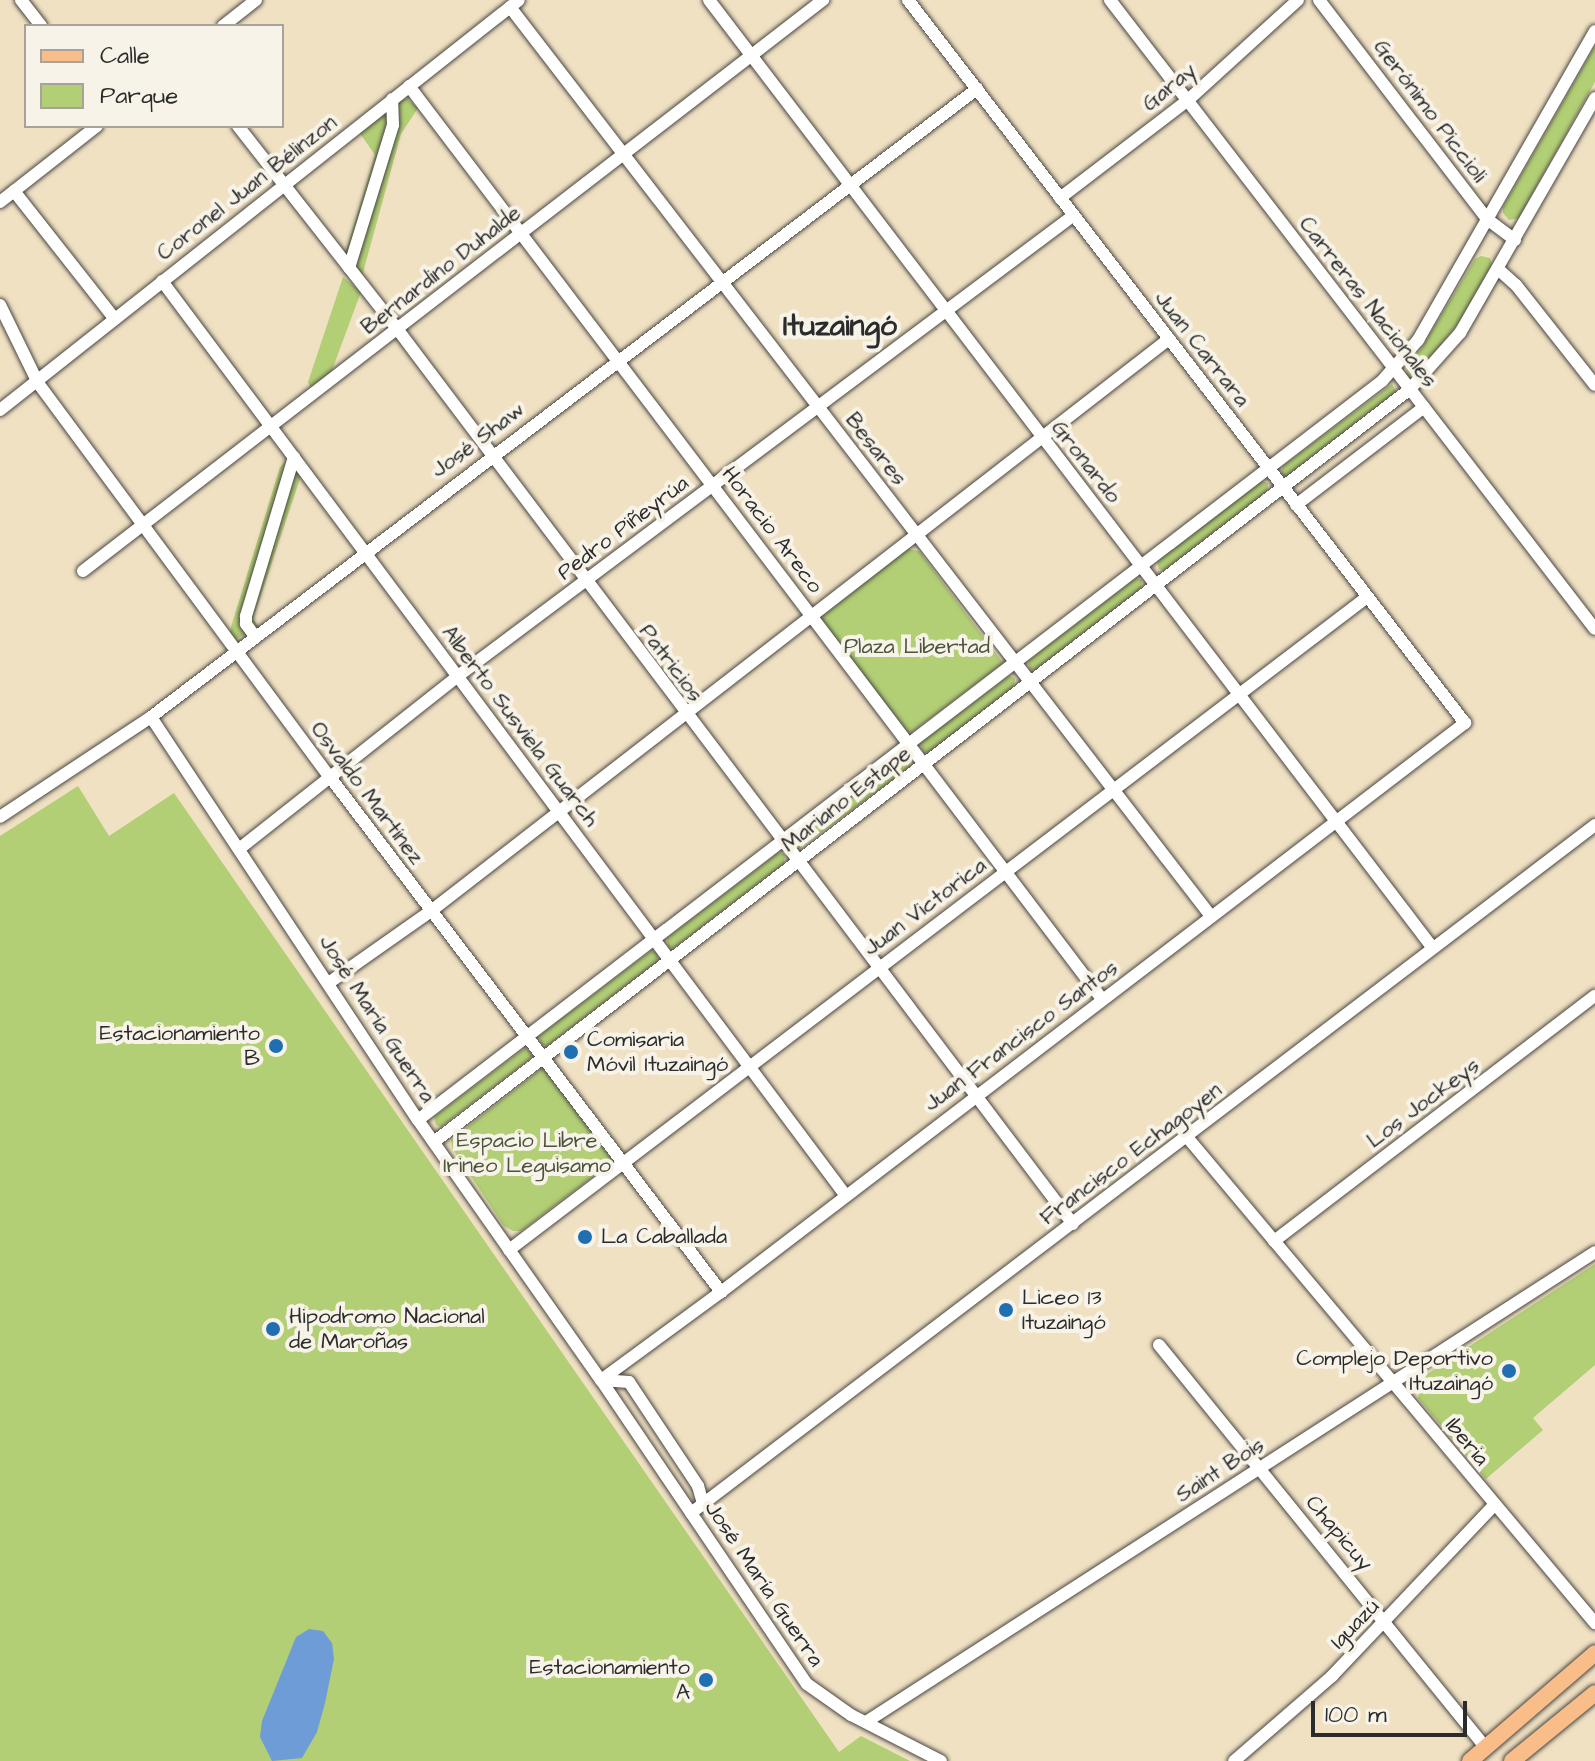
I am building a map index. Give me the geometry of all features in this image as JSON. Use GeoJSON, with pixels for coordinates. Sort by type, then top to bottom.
{"type":"FeatureCollection","features":[{"type":"Feature","properties":{"kind":"main road"},"geometry":{"type":"LineString","coordinates":[[1470,1761],[1595,1653]]}},
{"type":"Feature","properties":{"kind":"main road"},"geometry":{"type":"LineString","coordinates":[[1512,1761],[1595,1693]]}},
{"type":"Feature","properties":{"kind":"street"},"geometry":{"type":"LineString","coordinates":[[21,0],[39,24]]}},
{"type":"Feature","properties":{"kind":"street","name":"Gronardo"},"geometry":{"type":"LineString","coordinates":[[709,0],[1432,947]]}},
{"type":"Feature","properties":{"kind":"street","name":"Bernardino Duhalde"},"geometry":{"type":"LineString","coordinates":[[83,571],[823,0]]}},
{"type":"Feature","properties":{"kind":"street","name":"Juan Carrara"},"geometry":{"type":"LineString","coordinates":[[908,0],[1465,723]]}},
{"type":"Feature","properties":{"kind":"street","name":"Carreras Nacionales"},"geometry":{"type":"LineString","coordinates":[[1110,0],[1595,629]]}},
{"type":"Feature","properties":{"kind":"street","name":"Garay"},"geometry":{"type":"LineString","coordinates":[[1060,198],[1187,101],[1298,0]]}},
{"type":"Feature","properties":{"kind":"street","name":"Gerónimo Piccioli"},"geometry":{"type":"LineString","coordinates":[[1319,0],[1487,219],[1515,240]]}},
{"type":"Feature","properties":{"kind":"street"},"geometry":{"type":"LineString","coordinates":[[225,24],[254,1]]}},
{"type":"Feature","properties":{"kind":"street","name":"Coronel Juan Bélinzon"},"geometry":{"type":"LineString","coordinates":[[0,410],[515,4]]}},
{"type":"Feature","properties":{"kind":"street","name":"Besares"},"geometry":{"type":"LineString","coordinates":[[515,4],[623,154],[1210,915]]}},
{"type":"Feature","properties":{"kind":"street","name":"Mariano Estape"},"geometry":{"type":"LineString","coordinates":[[418,1120],[1394,368],[1418,340],[1595,31]]}},
{"type":"Feature","properties":{"kind":"street","name":"Horacio Areco"},"geometry":{"type":"LineString","coordinates":[[409,86],[1102,999]]}},
{"type":"Feature","properties":{"kind":"street","name":"José Shaw"},"geometry":{"type":"LineString","coordinates":[[0,817],[151,717],[235,649],[977,89]]}},
{"type":"Feature","properties":{"kind":"street","name":"Mariano Estape"},"geometry":{"type":"LineString","coordinates":[[434,1142],[1410,389],[1460,333],[1595,98]]}},
{"type":"Feature","properties":{"kind":"street"},"geometry":{"type":"LineString","coordinates":[[349,268],[393,125],[392,99]]}},
{"type":"Feature","properties":{"kind":"street"},"geometry":{"type":"LineString","coordinates":[[0,202],[94,128]]}},
{"type":"Feature","properties":{"kind":"street","name":"Patricios"},"geometry":{"type":"LineString","coordinates":[[240,128],[398,330],[797,863],[1073,1224]]}},
{"type":"Feature","properties":{"kind":"street"},"geometry":{"type":"LineString","coordinates":[[14,191],[114,318]]}},
{"type":"Feature","properties":{"kind":"street","name":"Pedro Piñeyrúa"},"geometry":{"type":"LineString","coordinates":[[239,849],[458,676],[1074,215]]}},
{"type":"Feature","properties":{"kind":"street"},"geometry":{"type":"LineString","coordinates":[[1498,269],[1516,285],[1595,385]]}},
{"type":"Feature","properties":{"kind":"street","name":"Alberto Susviela Guarch"},"geometry":{"type":"LineString","coordinates":[[162,281],[846,1196]]}},
{"type":"Feature","properties":{"kind":"street","name":"Osvaldo Martínez"},"geometry":{"type":"LineString","coordinates":[[0,305],[38,383],[330,777],[545,1056],[721,1292]]}},
{"type":"Feature","properties":{"kind":"street"},"geometry":{"type":"LineString","coordinates":[[330,982],[431,911],[1169,339]]}},
{"type":"Feature","properties":{"kind":"street"},"geometry":{"type":"LineString","coordinates":[[1296,505],[1424,407]]}},
{"type":"Feature","properties":{"kind":"street"},"geometry":{"type":"LineString","coordinates":[[254,635],[246,624],[246,616],[294,457]]}},
{"type":"Feature","properties":{"kind":"street","name":"Juan Victorica"},"geometry":{"type":"LineString","coordinates":[[509,1250],[1367,597]]}},
{"type":"Feature","properties":{"kind":"street","name":"José María Guerra"},"geometry":{"type":"LineString","coordinates":[[151,717],[330,982],[418,1120],[601,1380],[807,1684],[866,1722],[941,1761]]}},
{"type":"Feature","properties":{"kind":"street","name":"Juan Francisco Santos"},"geometry":{"type":"LineString","coordinates":[[601,1380],[721,1292],[1465,723]]}},
{"type":"Feature","properties":{"kind":"street","name":"Francisco Echagoyen"},"geometry":{"type":"LineString","coordinates":[[691,1513],[1595,825]]}},
{"type":"Feature","properties":{"kind":"street","name":"Los Jockeys"},"geometry":{"type":"LineString","coordinates":[[1274,1241],[1595,996]]}},
{"type":"Feature","properties":{"kind":"street","name":"Iberia"},"geometry":{"type":"LineString","coordinates":[[1187,1137],[1595,1623]]}},
{"type":"Feature","properties":{"kind":"street","name":"Saint Bois"},"geometry":{"type":"LineString","coordinates":[[866,1722],[1595,1252]]}},
{"type":"Feature","properties":{"kind":"street","name":"Chapicuy"},"geometry":{"type":"LineString","coordinates":[[1159,1345],[1486,1748]]}},
{"type":"Feature","properties":{"kind":"street","name":"José María Guerra"},"geometry":{"type":"LineString","coordinates":[[601,1380],[629,1382],[698,1486],[703,1504]]}},
{"type":"Feature","properties":{"kind":"street","name":"Iguazú"},"geometry":{"type":"LineString","coordinates":[[1234,1761],[1332,1676],[1494,1505]]}},
{"type":"Feature","properties":{"kind":"green space"},"geometry":{"type":"Polygon","coordinates":[[[1595,46],[1595,82],[1519,218],[1509,220],[1503,213],[1503,207],[1595,46]]]}},
{"type":"Feature","properties":{"kind":"green space"},"geometry":{"type":"Polygon","coordinates":[[[401,99],[407,99],[418,108],[401,134],[361,280],[344,258],[375,155],[359,132],[401,99]]]}},
{"type":"Feature","properties":{"kind":"green space"},"geometry":{"type":"Polygon","coordinates":[[[1481,256],[1490,258],[1492,264],[1464,316],[1417,375],[1406,376],[1407,365],[1421,349],[1475,259],[1481,256]]]}},
{"type":"Feature","properties":{"kind":"green space"},"geometry":{"type":"Polygon","coordinates":[[[343,277],[361,292],[331,373],[311,388],[308,382],[343,277]]]}},
{"type":"Feature","properties":{"kind":"green space"},"geometry":{"type":"Polygon","coordinates":[[[1392,384],[1397,393],[1287,477],[1281,475],[1283,466],[1392,384]]]}},
{"type":"Feature","properties":{"kind":"green space"},"geometry":{"type":"Polygon","coordinates":[[[287,460],[302,473],[253,619],[259,627],[234,640],[229,636],[231,627],[280,467],[287,460]]]}},
{"type":"Feature","properties":{"kind":"green space"},"geometry":{"type":"Polygon","coordinates":[[[1261,481],[1268,483],[1267,492],[1165,571],[1159,569],[1157,561],[1261,481]]]}},
{"type":"Feature","properties":{"kind":"green space","name":"Plaza Libertad"},"geometry":{"type":"Polygon","coordinates":[[[908,549],[919,551],[1003,663],[912,732],[906,731],[821,621],[824,615],[908,549]]]}},
{"type":"Feature","properties":{"kind":"green space"},"geometry":{"type":"Polygon","coordinates":[[[1136,578],[1142,580],[1141,589],[1036,671],[1030,669],[1028,661],[1136,578]]]}},
{"type":"Feature","properties":{"kind":"green space"},"geometry":{"type":"Polygon","coordinates":[[[1009,676],[1015,678],[1014,687],[929,753],[923,751],[920,743],[1009,676]]]}},
{"type":"Feature","properties":{"kind":"green space"},"geometry":{"type":"Polygon","coordinates":[[[904,756],[911,758],[910,767],[796,851],[791,841],[904,756]]]}},
{"type":"Feature","properties":{"kind":"green space","name":"Hipodromo Nacional de Maroñas"},"geometry":{"type":"Polygon","coordinates":[[[78,786],[109,836],[174,793],[839,1752],[861,1736],[910,1761],[0,1761],[0,836],[78,786]]]}},
{"type":"Feature","properties":{"kind":"green space"},"geometry":{"type":"Polygon","coordinates":[[[778,853],[785,854],[784,864],[674,948],[668,947],[667,938],[778,853]]]}},
{"type":"Feature","properties":{"kind":"green space"},"geometry":{"type":"Polygon","coordinates":[[[651,951],[658,953],[657,962],[547,1046],[541,1044],[539,1036],[651,951]]]}},
{"type":"Feature","properties":{"kind":"green space"},"geometry":{"type":"Polygon","coordinates":[[[525,1048],[533,1054],[529,1060],[441,1127],[436,1125],[434,1117],[525,1048]]]}},
{"type":"Feature","properties":{"kind":"green space","name":"Espacio Libre Irineo Leguisamo"},"geometry":{"type":"Polygon","coordinates":[[[545,1066],[612,1158],[608,1165],[521,1231],[513,1231],[504,1226],[452,1148],[451,1140],[545,1066]]]}},
{"type":"Feature","properties":{"kind":"green space","name":"Complejo Deportivo Ituzaingó"},"geometry":{"type":"Polygon","coordinates":[[[1595,1264],[1595,1365],[1533,1418],[1543,1430],[1486,1479],[1418,1398],[1421,1378],[1595,1264]]]}},
{"type":"Feature","properties":{"kind":"water"},"geometry":{"type":"Polygon","coordinates":[[[309,1629],[323,1631],[332,1643],[334,1659],[317,1732],[302,1758],[272,1761],[260,1737],[262,1721],[296,1637],[309,1629]]]}},
{"type":"Feature","properties":{"kind":"place","name":"Estacionamiento B"},"geometry":{"type":"Point","coordinates":[276,1046]}},
{"type":"Feature","properties":{"kind":"place","name":"Comisaria Móvil Ituzaingó"},"geometry":{"type":"Point","coordinates":[571,1052]}},
{"type":"Feature","properties":{"kind":"place","name":"La Caballada"},"geometry":{"type":"Point","coordinates":[585,1237]}},
{"type":"Feature","properties":{"kind":"place","name":"Liceo 13 Ituzaingó"},"geometry":{"type":"Point","coordinates":[1006,1310]}},
{"type":"Feature","properties":{"kind":"place","name":"Hipodromo Nacional de Maroñas"},"geometry":{"type":"Point","coordinates":[273,1329]}},
{"type":"Feature","properties":{"kind":"place","name":"Complejo Deportivo Ituzaingó"},"geometry":{"type":"Point","coordinates":[1509,1371]}},
{"type":"Feature","properties":{"kind":"place","name":"Estacionamiento A"},"geometry":{"type":"Point","coordinates":[706,1680]}},
{"type":"Feature","properties":{"kind":"district","name":"Ituzaingó"},"geometry":{"type":"Point","coordinates":[840,326]}}]}
